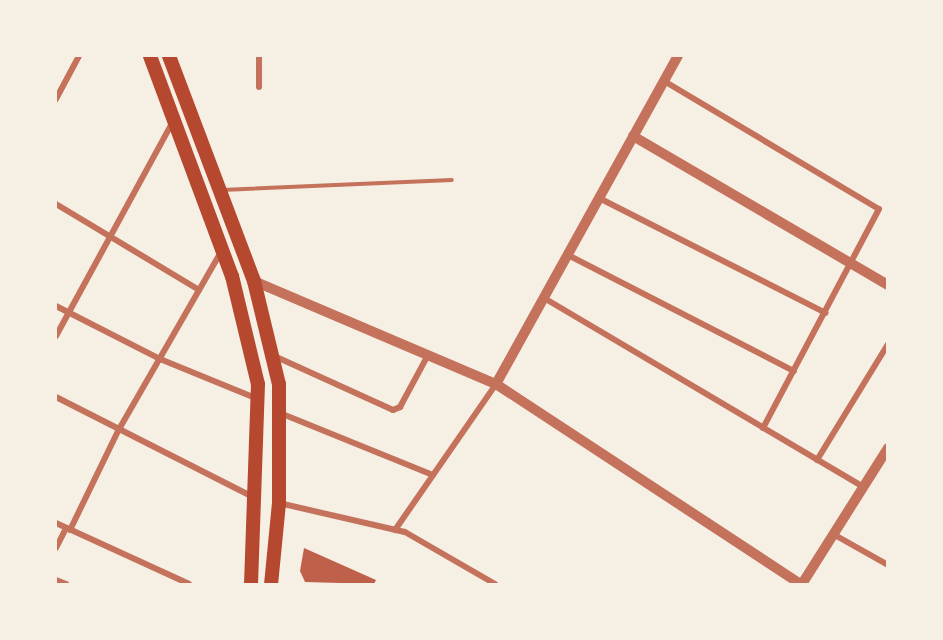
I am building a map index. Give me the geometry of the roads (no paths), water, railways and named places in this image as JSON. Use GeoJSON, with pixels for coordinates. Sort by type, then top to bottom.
{"type":"FeatureCollection","features":[{"type":"Feature","properties":{"kind":"main road"},"geometry":{"type":"LineString","coordinates":[[150,56],[232,276],[259,399],[257,499],[251,585]]}},
{"type":"Feature","properties":{"kind":"main road"},"geometry":{"type":"LineString","coordinates":[[169,56],[218,190],[255,281],[279,384],[279,503],[271,585]]}},
{"type":"Feature","properties":{"kind":"street"},"geometry":{"type":"LineString","coordinates":[[56,99],[79,56]]}},
{"type":"Feature","properties":{"kind":"street"},"geometry":{"type":"LineString","coordinates":[[259,56],[259,87]]}},
{"type":"Feature","properties":{"kind":"street"},"geometry":{"type":"LineString","coordinates":[[395,530],[496,384],[678,56]]}},
{"type":"Feature","properties":{"kind":"street"},"geometry":{"type":"LineString","coordinates":[[664,81],[876,205],[878,213],[763,428]]}},
{"type":"Feature","properties":{"kind":"street"},"geometry":{"type":"LineString","coordinates":[[56,336],[174,121]]}},
{"type":"Feature","properties":{"kind":"street"},"geometry":{"type":"LineString","coordinates":[[633,136],[888,285]]}},
{"type":"Feature","properties":{"kind":"street"},"geometry":{"type":"LineString","coordinates":[[599,198],[826,313]]}},
{"type":"Feature","properties":{"kind":"street"},"geometry":{"type":"LineString","coordinates":[[56,204],[199,290]]}},
{"type":"Feature","properties":{"kind":"street"},"geometry":{"type":"LineString","coordinates":[[56,548],[118,431],[221,251]]}},
{"type":"Feature","properties":{"kind":"street"},"geometry":{"type":"LineString","coordinates":[[568,255],[794,371]]}},
{"type":"Feature","properties":{"kind":"street"},"geometry":{"type":"LineString","coordinates":[[255,281],[496,384],[801,585],[888,448]]}},
{"type":"Feature","properties":{"kind":"street"},"geometry":{"type":"LineString","coordinates":[[544,298],[863,488]]}},
{"type":"Feature","properties":{"kind":"street"},"geometry":{"type":"LineString","coordinates":[[56,306],[160,359],[259,399]]}},
{"type":"Feature","properties":{"kind":"street"},"geometry":{"type":"LineString","coordinates":[[817,460],[888,344]]}},
{"type":"Feature","properties":{"kind":"street"},"geometry":{"type":"LineString","coordinates":[[272,355],[393,410],[400,407],[428,355]]}},
{"type":"Feature","properties":{"kind":"street"},"geometry":{"type":"LineString","coordinates":[[56,397],[118,431],[257,499]]}},
{"type":"Feature","properties":{"kind":"street"},"geometry":{"type":"LineString","coordinates":[[280,413],[433,475]]}},
{"type":"Feature","properties":{"kind":"street"},"geometry":{"type":"LineString","coordinates":[[279,503],[395,530],[495,585]]}},
{"type":"Feature","properties":{"kind":"street"},"geometry":{"type":"LineString","coordinates":[[56,523],[189,585]]}},
{"type":"Feature","properties":{"kind":"street"},"geometry":{"type":"LineString","coordinates":[[833,534],[888,566]]}},
{"type":"Feature","properties":{"kind":"street"},"geometry":{"type":"LineString","coordinates":[[56,580],[66,585]]}},
{"type":"Feature","properties":{"kind":"lane"},"geometry":{"type":"LineString","coordinates":[[218,190],[452,180]]}}]}
